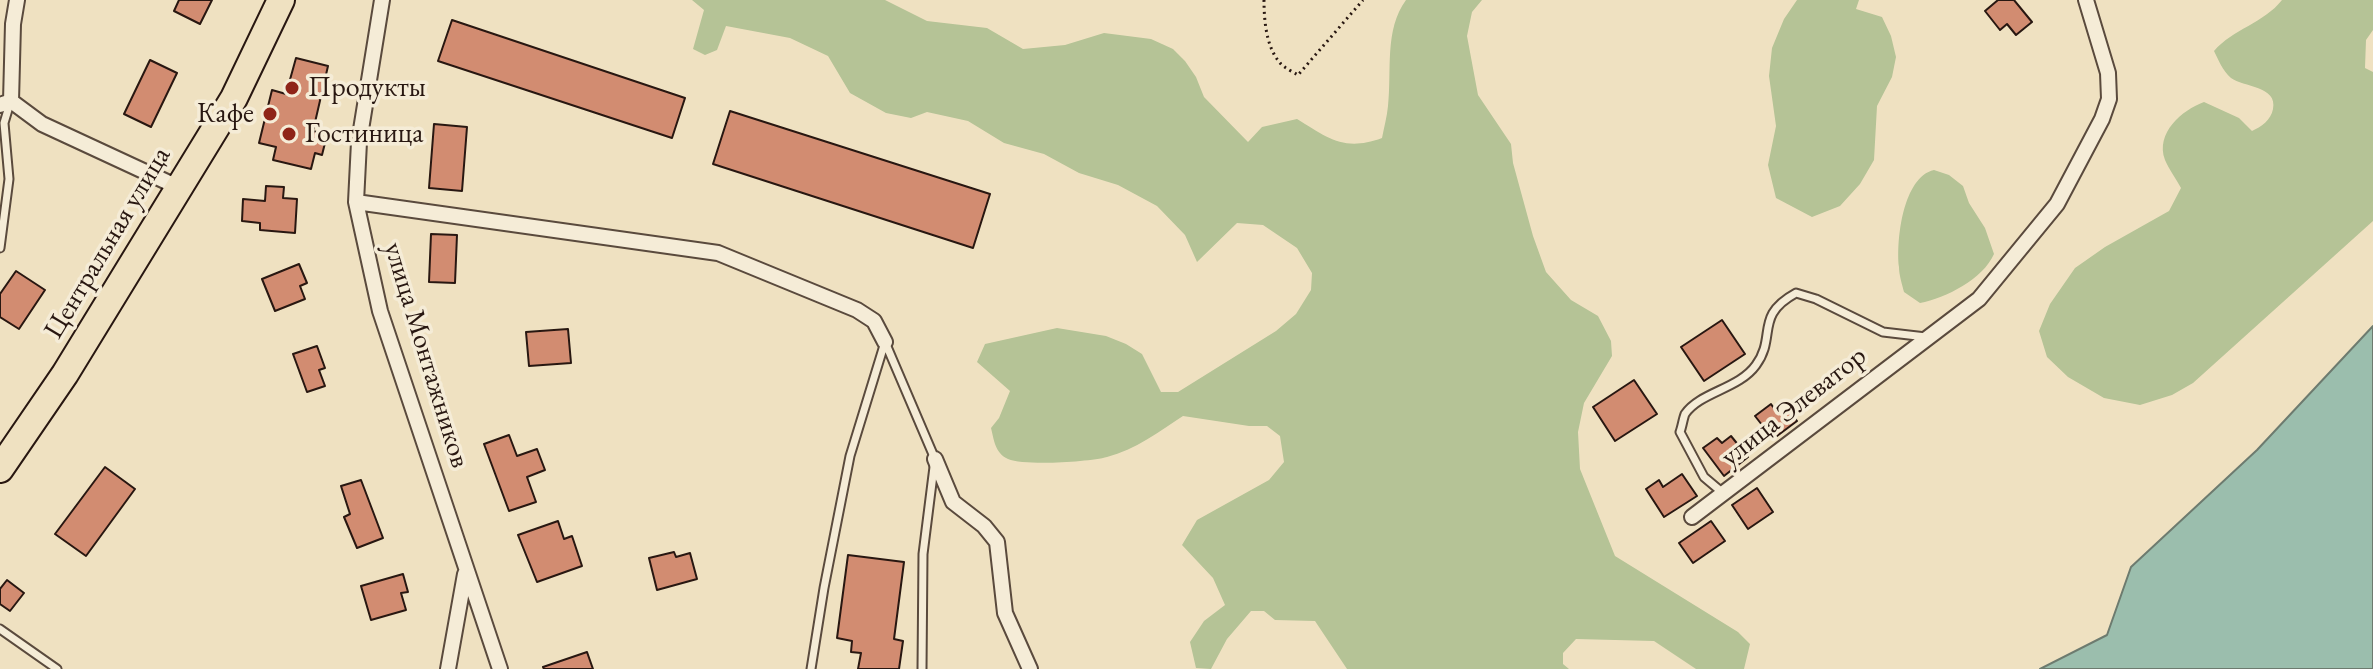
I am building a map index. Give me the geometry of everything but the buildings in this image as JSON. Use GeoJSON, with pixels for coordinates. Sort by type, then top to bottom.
{"type":"FeatureCollection","features":[{"type":"Feature","properties":{"kind":"highway","name":"Центральная улица"},"geometry":{"type":"LineString","coordinates":[[0,469],[65,374],[234,98],[281,0]]}},
{"type":"Feature","properties":{"kind":"street"},"geometry":{"type":"LineString","coordinates":[[17,0],[5,103],[42,124],[180,188]]}},
{"type":"Feature","properties":{"kind":"street","name":"улица Монтажников"},"geometry":{"type":"LineString","coordinates":[[382,0],[359,142],[356,202],[380,311],[500,669]]}},
{"type":"Feature","properties":{"kind":"street","name":"улица Элеватор"},"geometry":{"type":"LineString","coordinates":[[1692,517],[1979,299],[2057,204],[2102,119],[2109,99],[2108,73],[2086,0]]}},
{"type":"Feature","properties":{"kind":"street"},"geometry":{"type":"LineString","coordinates":[[356,202],[718,253],[857,310],[874,321],[885,342]]}},
{"type":"Feature","properties":{"kind":"street"},"geometry":{"type":"LineString","coordinates":[[935,459],[953,502],[984,526],[997,542],[1005,613],[1030,669]]}},
{"type":"Feature","properties":{"kind":"street"},"geometry":{"type":"LineString","coordinates":[[448,669],[466,569]]}},
{"type":"Feature","properties":{"kind":"lane"},"geometry":{"type":"LineString","coordinates":[[0,248],[9,179],[5,103]]}},
{"type":"Feature","properties":{"kind":"lane"},"geometry":{"type":"LineString","coordinates":[[1725,494],[1704,477],[1680,432],[1686,414],[1700,402],[1744,379],[1758,363],[1771,313],[1781,302],[1796,293],[1816,299],[1883,332],[1927,337]]}},
{"type":"Feature","properties":{"kind":"lane"},"geometry":{"type":"LineString","coordinates":[[885,342],[935,459],[923,554],[922,669]]}},
{"type":"Feature","properties":{"kind":"lane"},"geometry":{"type":"LineString","coordinates":[[811,669],[850,456],[885,342]]}},
{"type":"Feature","properties":{"kind":"lane"},"geometry":{"type":"LineString","coordinates":[[0,629],[52,668]]}},
{"type":"Feature","properties":{"kind":"path"},"geometry":{"type":"LineString","coordinates":[[1264,0],[1264,23],[1273,50],[1281,65],[1298,75],[1363,0]]}},
{"type":"Feature","properties":{"kind":"shaded area"},"geometry":{"type":"Polygon","coordinates":[[[692,0],[885,0],[927,21],[987,28],[1023,49],[1065,45],[1104,33],[1151,39],[1173,49],[1185,61],[1204,97],[1248,142],[1262,127],[1297,119],[1327,137],[1357,144],[1382,138],[1388,106],[1394,24],[1406,0],[1482,0],[1472,12],[1467,36],[1478,95],[1511,144],[1513,163],[1546,272],[1571,300],[1598,316],[1611,341],[1612,356],[1584,403],[1578,432],[1580,469],[1615,556],[1738,632],[1750,644],[1744,669],[1696,669],[1654,641],[1576,639],[1563,653],[1563,664],[1569,669],[1347,669],[1315,621],[1275,620],[1264,611],[1251,611],[1227,639],[1211,669],[1196,668],[1190,642],[1204,621],[1225,605],[1213,578],[1182,545],[1197,520],[1269,480],[1284,462],[1280,436],[1267,426],[1183,416],[1137,445],[1107,457],[1057,462],[1016,461],[1000,453],[991,428],[999,418],[1010,391],[977,362],[985,344],[1057,328],[1106,336],[1126,344],[1142,354],[1161,392],[1178,392],[1276,331],[1296,314],[1311,290],[1312,273],[1297,248],[1263,225],[1237,223],[1197,262],[1185,235],[1157,206],[1118,185],[1079,173],[1044,154],[1004,143],[968,121],[927,112],[911,118],[886,113],[850,93],[828,56],[790,38],[726,26],[717,50],[705,55],[693,49],[704,10],[692,0]]]}},
{"type":"Feature","properties":{"kind":"shaded area"},"geometry":{"type":"Polygon","coordinates":[[[1797,0],[1859,0],[1856,9],[1882,17],[1896,57],[1892,77],[1877,106],[1874,160],[1860,184],[1840,206],[1812,217],[1776,198],[1768,165],[1776,126],[1769,76],[1772,48],[1784,19],[1797,0]]]}},
{"type":"Feature","properties":{"kind":"shaded area"},"geometry":{"type":"Polygon","coordinates":[[[2282,0],[2373,0],[2373,30],[2366,40],[2365,68],[2373,72],[2373,221],[2193,383],[2172,395],[2140,405],[2104,398],[2068,377],[2047,357],[2039,331],[2050,304],[2075,268],[2105,247],[2169,211],[2181,188],[2165,160],[2163,150],[2167,132],[2179,117],[2204,102],[2239,118],[2252,131],[2268,120],[2273,109],[2270,96],[2265,91],[2231,78],[2214,51],[2282,0]]]}},
{"type":"Feature","properties":{"kind":"shaded area"},"geometry":{"type":"Polygon","coordinates":[[[1934,170],[1949,175],[1963,186],[1969,203],[1985,228],[1994,254],[1981,272],[1963,286],[1920,303],[1904,292],[1899,270],[1899,241],[1904,211],[1915,184],[1923,175],[1934,170]]]}},
{"type":"Feature","properties":{"kind":"shaded area"},"geometry":{"type":"Polygon","coordinates":[[[2373,326],[2373,669],[2040,669],[2107,635],[2131,567],[2257,450],[2373,326]]]}},
{"type":"Feature","properties":{"kind":"place","name":"Продукты"},"geometry":{"type":"Point","coordinates":[292,88]}},
{"type":"Feature","properties":{"kind":"place","name":"Кафе"},"geometry":{"type":"Point","coordinates":[270,114]}},
{"type":"Feature","properties":{"kind":"place","name":"Гостиница"},"geometry":{"type":"Point","coordinates":[289,134]}}]}
